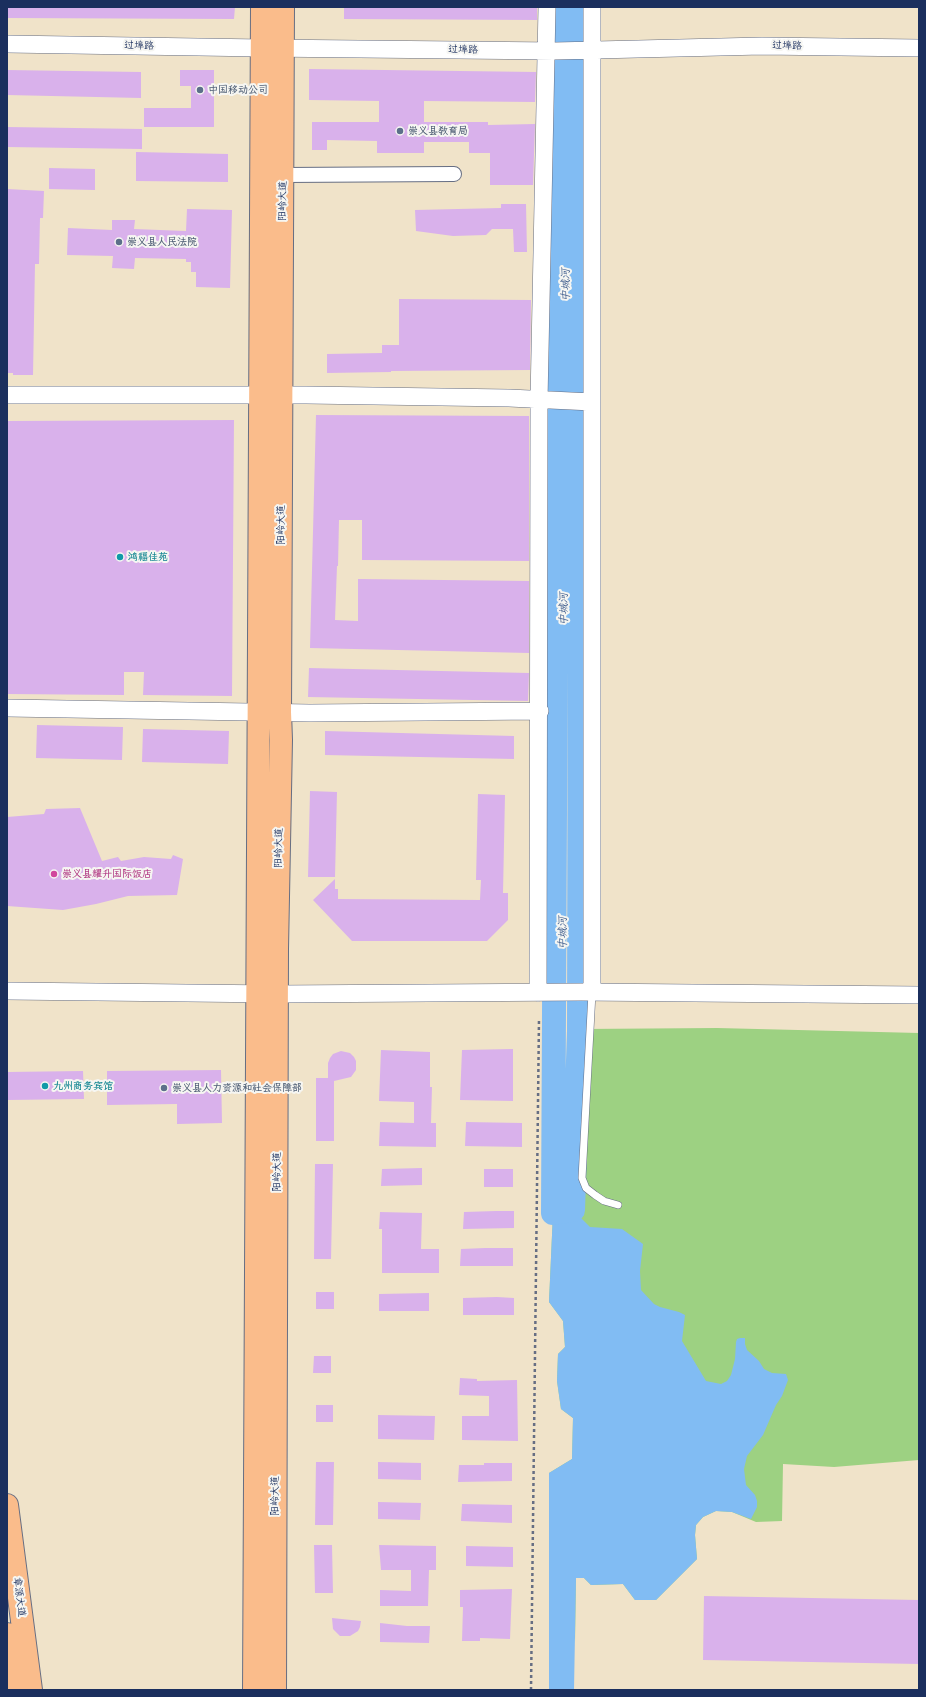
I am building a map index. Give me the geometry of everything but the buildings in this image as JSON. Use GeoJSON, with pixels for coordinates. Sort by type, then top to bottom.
{"type":"FeatureCollection","features":[{"type":"Feature","properties":{"kind":"main road","name":"阳岭大道"},"geometry":{"type":"LineString","coordinates":[[262,7],[272,48],[283,175],[271,395],[259,712],[268,994],[275,1690]]}},
{"type":"Feature","properties":{"kind":"main road","name":"阳岭大道"},"geometry":{"type":"LineString","coordinates":[[254,1690],[268,994],[281,740],[271,395],[272,48],[283,7]]}},
{"type":"Feature","properties":{"kind":"main road","name":"章源大道"},"geometry":{"type":"LineString","coordinates":[[7,1505],[31,1690]]}},
{"type":"Feature","properties":{"kind":"main road"},"geometry":{"type":"LineString","coordinates":[[7,1634],[14,1690]]}},
{"type":"Feature","properties":{"kind":"street"},"geometry":{"type":"LineString","coordinates":[[543,993],[540,711],[547,401],[550,51],[547,7]]}},
{"type":"Feature","properties":{"kind":"street"},"geometry":{"type":"LineString","coordinates":[[587,992],[588,50],[592,7]]}},
{"type":"Feature","properties":{"kind":"street","name":"过埠路"},"geometry":{"type":"LineString","coordinates":[[7,44],[550,51],[762,46],[919,48]]}},
{"type":"Feature","properties":{"kind":"street"},"geometry":{"type":"LineString","coordinates":[[283,175],[454,174]]}},
{"type":"Feature","properties":{"kind":"street"},"geometry":{"type":"LineString","coordinates":[[7,395],[271,395],[509,398],[588,402]]}},
{"type":"Feature","properties":{"kind":"street"},"geometry":{"type":"LineString","coordinates":[[7,708],[259,712],[540,711]]}},
{"type":"Feature","properties":{"kind":"street"},"geometry":{"type":"LineString","coordinates":[[7,991],[268,994],[587,992],[919,995]]}},
{"type":"Feature","properties":{"kind":"lane"},"geometry":{"type":"LineString","coordinates":[[587,992],[582,1178],[586,1188],[595,1195],[604,1201],[618,1205]]}},
{"type":"Feature","properties":{"kind":"path"},"geometry":{"type":"LineString","coordinates":[[531,1690],[539,1019]]}},
{"type":"Feature","properties":{"kind":"green space"},"geometry":{"type":"Polygon","coordinates":[[[717,1028],[919,1033],[919,1460],[834,1467],[783,1464],[782,1521],[756,1522],[732,1512],[716,1511],[703,1517],[696,1525],[695,1535],[697,1559],[656,1600],[635,1600],[623,1584],[591,1585],[584,1578],[576,1578],[575,1642],[549,1473],[572,1459],[573,1418],[561,1409],[557,1381],[558,1354],[565,1347],[563,1321],[549,1302],[553,1213],[573,1210],[582,1029],[717,1028]]]}},
{"type":"Feature","properties":{"kind":"water"},"geometry":{"type":"Polygon","coordinates":[[[573,1210],[590,1227],[622,1229],[643,1244],[640,1271],[641,1290],[654,1304],[685,1315],[682,1341],[706,1381],[721,1384],[727,1381],[731,1375],[735,1359],[736,1342],[737,1339],[740,1338],[745,1338],[747,1350],[759,1361],[764,1369],[772,1373],[786,1374],[788,1380],[763,1435],[747,1456],[744,1469],[746,1485],[755,1495],[757,1501],[757,1507],[751,1519],[732,1512],[716,1511],[703,1517],[696,1525],[695,1535],[697,1559],[656,1600],[635,1600],[623,1584],[591,1585],[584,1578],[576,1578],[574,1690],[549,1690],[549,1473],[572,1459],[573,1418],[561,1409],[557,1381],[558,1354],[565,1347],[563,1321],[549,1302],[553,1213],[573,1210]]]}},
{"type":"Feature","properties":{"kind":"waterway","name":"中城河"},"geometry":{"type":"LineString","coordinates":[[559,7],[553,1213],[573,1210],[579,1031],[581,7]]}},
{"type":"Feature","properties":{"kind":"place","name":"中国移动公司"},"geometry":{"type":"Point","coordinates":[200,90]}},
{"type":"Feature","properties":{"kind":"place","name":"崇义县教育局"},"geometry":{"type":"Point","coordinates":[400,131]}},
{"type":"Feature","properties":{"kind":"place","name":"崇义县人民法院"},"geometry":{"type":"Point","coordinates":[119,242]}},
{"type":"Feature","properties":{"kind":"place","name":"鸿福佳苑"},"geometry":{"type":"Point","coordinates":[120,557]}},
{"type":"Feature","properties":{"kind":"place","name":"崇义县耀升国际饭店"},"geometry":{"type":"Point","coordinates":[54,874]}},
{"type":"Feature","properties":{"kind":"place","name":"九州商务宾馆"},"geometry":{"type":"Point","coordinates":[45,1086]}},
{"type":"Feature","properties":{"kind":"place","name":"崇义县人力资源和社会保障部"},"geometry":{"type":"Point","coordinates":[164,1088]}}]}
